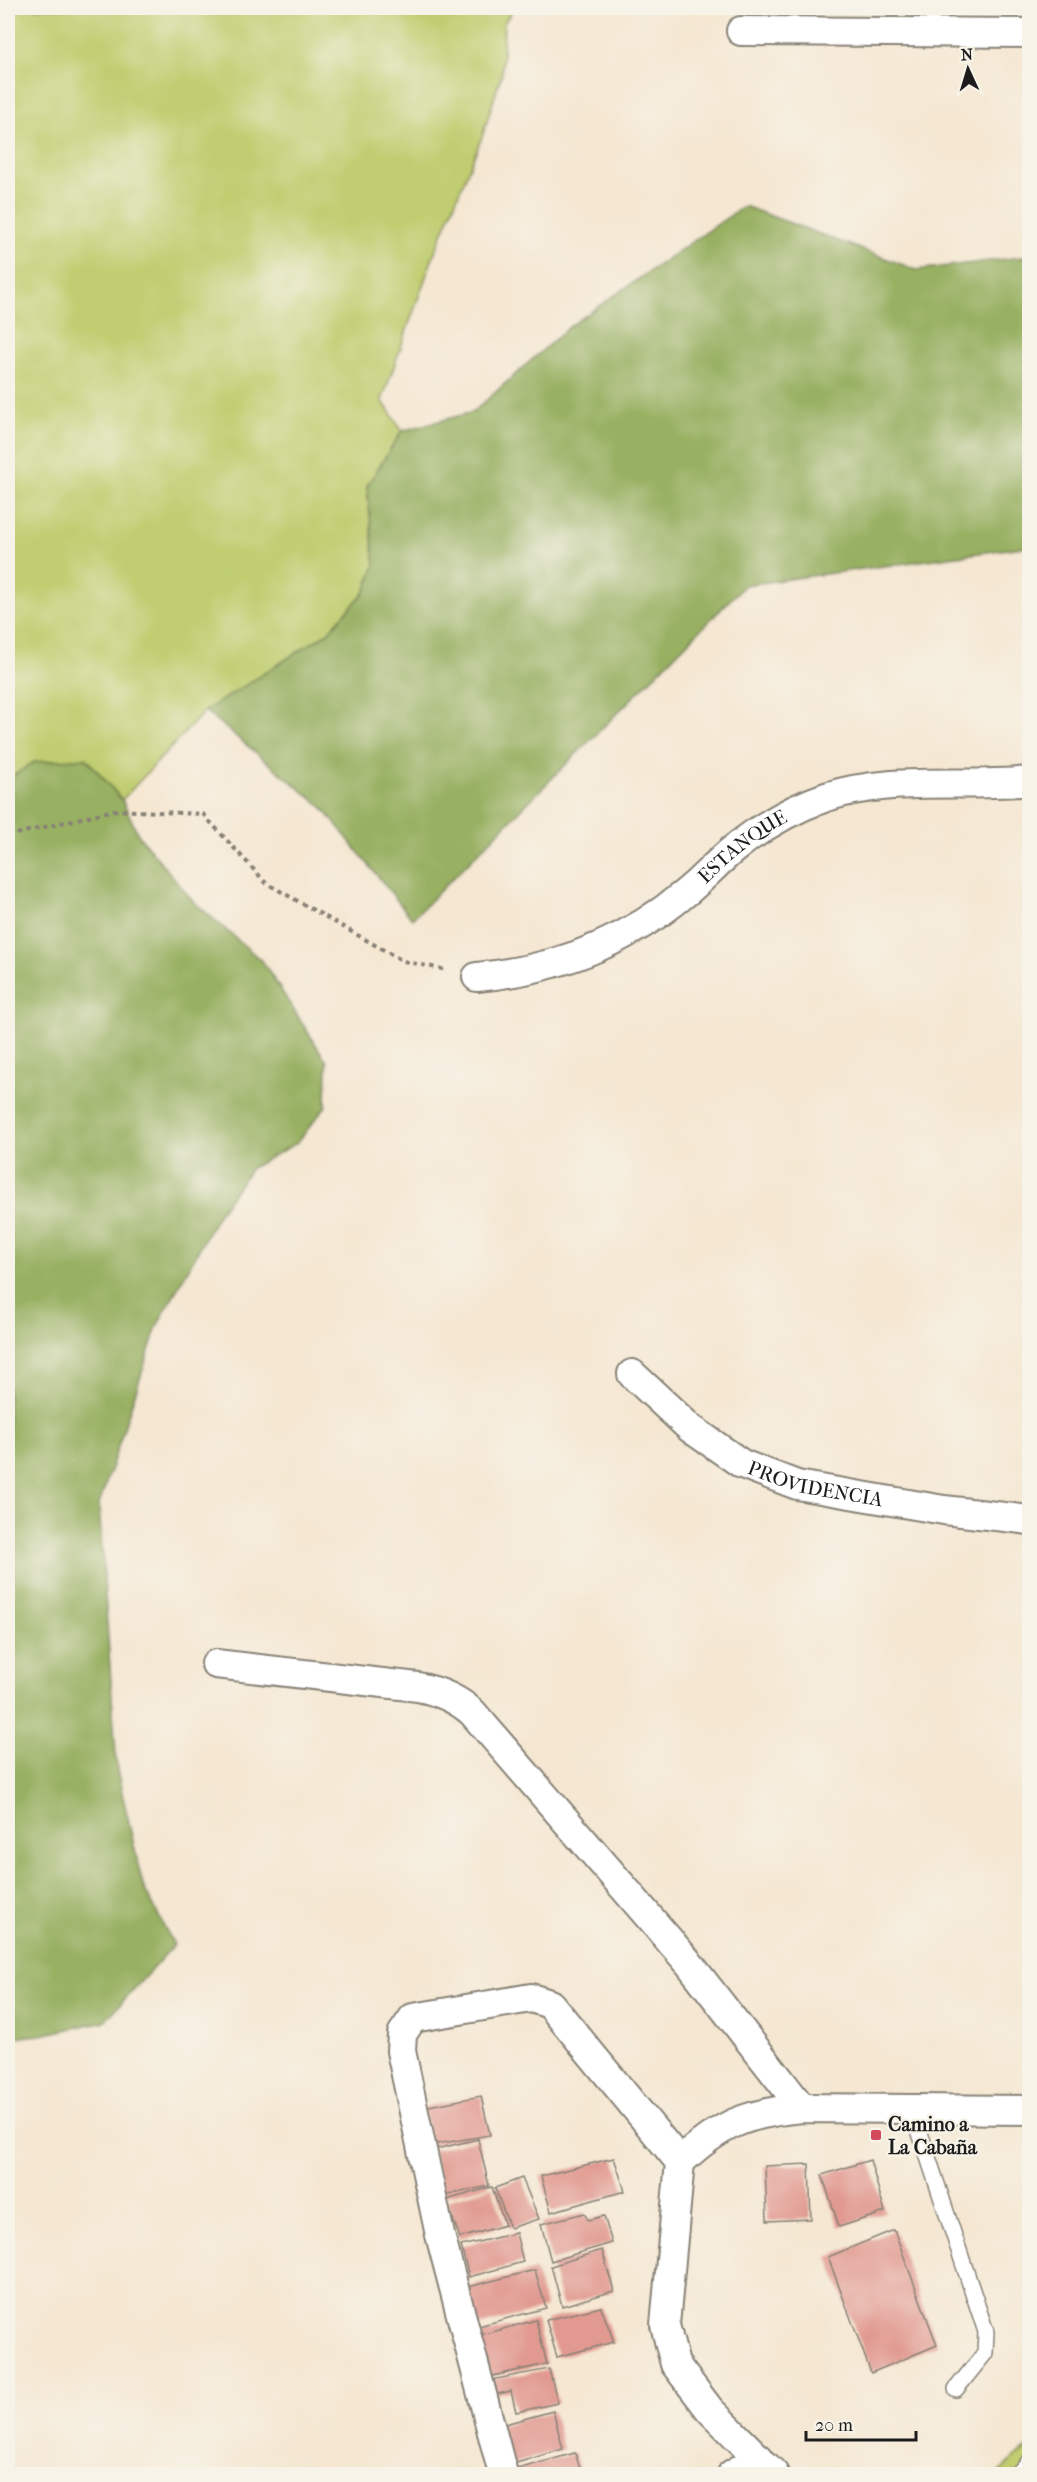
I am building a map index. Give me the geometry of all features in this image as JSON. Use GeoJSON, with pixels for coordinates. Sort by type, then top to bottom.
{"type":"FeatureCollection","features":[{"type":"Feature","properties":{"kind":"street"},"geometry":{"type":"LineString","coordinates":[[741,31],[1029,33]]}},
{"type":"Feature","properties":{"kind":"street","name":"ESTANQUE"},"geometry":{"type":"LineString","coordinates":[[477,977],[510,974],[543,967],[574,958],[604,945],[658,914],[735,848],[762,829],[826,797],[888,787],[1029,781]]}},
{"type":"Feature","properties":{"kind":"street","name":"PROVIDENCIA"},"geometry":{"type":"LineString","coordinates":[[632,1374],[690,1428],[742,1464],[797,1485],[944,1510],[1029,1520]]}},
{"type":"Feature","properties":{"kind":"street"},"geometry":{"type":"LineString","coordinates":[[216,1664],[418,1687],[434,1690],[462,1703],[688,1962],[802,2108]]}},
{"type":"Feature","properties":{"kind":"street"},"geometry":{"type":"LineString","coordinates":[[503,2475],[441,2235],[401,2051],[402,2034],[413,2018],[531,1998],[550,2004],[680,2162],[665,2325],[675,2364],[710,2410],[766,2466]]}},
{"type":"Feature","properties":{"kind":"street"},"geometry":{"type":"LineString","coordinates":[[680,2162],[720,2129],[746,2117],[773,2110],[802,2108],[1029,2110]]}},
{"type":"Feature","properties":{"kind":"street"},"geometry":{"type":"LineString","coordinates":[[732,2475],[766,2466]]}},
{"type":"Feature","properties":{"kind":"lane"},"geometry":{"type":"LineString","coordinates":[[912,2109],[986,2332],[985,2353],[956,2389]]}},
{"type":"Feature","properties":{"kind":"lane"},"geometry":{"type":"LineString","coordinates":[[1017,2475],[1029,2461]]}},
{"type":"Feature","properties":{"kind":"path"},"geometry":{"type":"LineString","coordinates":[[8,836],[114,810],[203,814],[266,883],[403,960],[477,977]]}},
{"type":"Feature","properties":{"kind":"green space"},"geometry":{"type":"Polygon","coordinates":[[[8,8],[514,8],[504,23],[502,73],[482,137],[434,254],[382,400],[402,431],[367,486],[375,566],[365,592],[326,634],[205,711],[122,800],[86,758],[8,779],[8,8]]]}},
{"type":"Feature","properties":{"kind":"green space"},"geometry":{"type":"Polygon","coordinates":[[[744,206],[917,270],[1029,256],[1029,546],[745,585],[412,919],[322,807],[205,711],[326,634],[365,592],[375,566],[367,486],[402,431],[473,412],[570,326],[744,206]]]}},
{"type":"Feature","properties":{"kind":"green space"},"geometry":{"type":"Polygon","coordinates":[[[86,758],[122,800],[139,836],[193,901],[263,962],[327,1062],[326,1106],[297,1143],[251,1168],[219,1213],[157,1326],[99,1505],[117,1770],[143,1886],[174,1945],[105,2021],[41,2035],[8,2038],[8,779],[34,762],[86,758]]]}},
{"type":"Feature","properties":{"kind":"green space"},"geometry":{"type":"Polygon","coordinates":[[[1029,2446],[1029,2474],[997,2474],[1029,2446]]]}},
{"type":"Feature","properties":{"kind":"building"},"geometry":{"type":"Polygon","coordinates":[[[481,2096],[490,2135],[431,2145],[423,2107],[481,2096]]]}},
{"type":"Feature","properties":{"kind":"building"},"geometry":{"type":"Polygon","coordinates":[[[478,2139],[489,2186],[443,2196],[432,2150],[478,2139]]]}},
{"type":"Feature","properties":{"kind":"building"},"geometry":{"type":"Polygon","coordinates":[[[614,2158],[625,2191],[551,2212],[541,2176],[614,2158]]]}},
{"type":"Feature","properties":{"kind":"building"},"geometry":{"type":"Polygon","coordinates":[[[870,2160],[885,2212],[839,2227],[822,2175],[870,2160]]]}},
{"type":"Feature","properties":{"kind":"building"},"geometry":{"type":"Polygon","coordinates":[[[809,2164],[811,2219],[767,2221],[765,2166],[809,2164]]]}},
{"type":"Feature","properties":{"kind":"building"},"geometry":{"type":"Polygon","coordinates":[[[522,2178],[539,2219],[510,2228],[495,2188],[522,2178]]]}},
{"type":"Feature","properties":{"kind":"building"},"geometry":{"type":"Polygon","coordinates":[[[492,2187],[505,2225],[460,2238],[446,2200],[492,2187]]]}},
{"type":"Feature","properties":{"kind":"building"},"geometry":{"type":"Polygon","coordinates":[[[584,2213],[588,2220],[604,2216],[612,2243],[551,2261],[541,2224],[584,2213]]]}},
{"type":"Feature","properties":{"kind":"building"},"geometry":{"type":"Polygon","coordinates":[[[894,2230],[937,2345],[871,2373],[828,2257],[894,2230]]]}},
{"type":"Feature","properties":{"kind":"building"},"geometry":{"type":"Polygon","coordinates":[[[516,2233],[523,2262],[469,2277],[461,2246],[516,2233]]]}},
{"type":"Feature","properties":{"kind":"building"},"geometry":{"type":"Polygon","coordinates":[[[602,2250],[614,2291],[562,2306],[551,2266],[602,2250]]]}},
{"type":"Feature","properties":{"kind":"building"},"geometry":{"type":"Polygon","coordinates":[[[535,2270],[546,2308],[475,2327],[464,2288],[535,2270]]]}},
{"type":"Feature","properties":{"kind":"building"},"geometry":{"type":"Polygon","coordinates":[[[601,2307],[614,2342],[557,2357],[546,2320],[601,2307]]]}},
{"type":"Feature","properties":{"kind":"building"},"geometry":{"type":"Polygon","coordinates":[[[536,2320],[547,2364],[488,2377],[477,2336],[536,2320]]]}},
{"type":"Feature","properties":{"kind":"building"},"geometry":{"type":"Polygon","coordinates":[[[549,2369],[558,2403],[516,2412],[511,2391],[494,2395],[491,2380],[549,2369]]]}},
{"type":"Feature","properties":{"kind":"building"},"geometry":{"type":"Polygon","coordinates":[[[553,2411],[563,2449],[513,2464],[494,2427],[553,2411]]]}},
{"type":"Feature","properties":{"kind":"building"},"geometry":{"type":"Polygon","coordinates":[[[575,2453],[582,2474],[516,2474],[514,2470],[575,2453]]]}},
{"type":"Feature","properties":{"kind":"place","name":"Camino a La Cabaña"},"geometry":{"type":"Point","coordinates":[876,2135]}}]}
